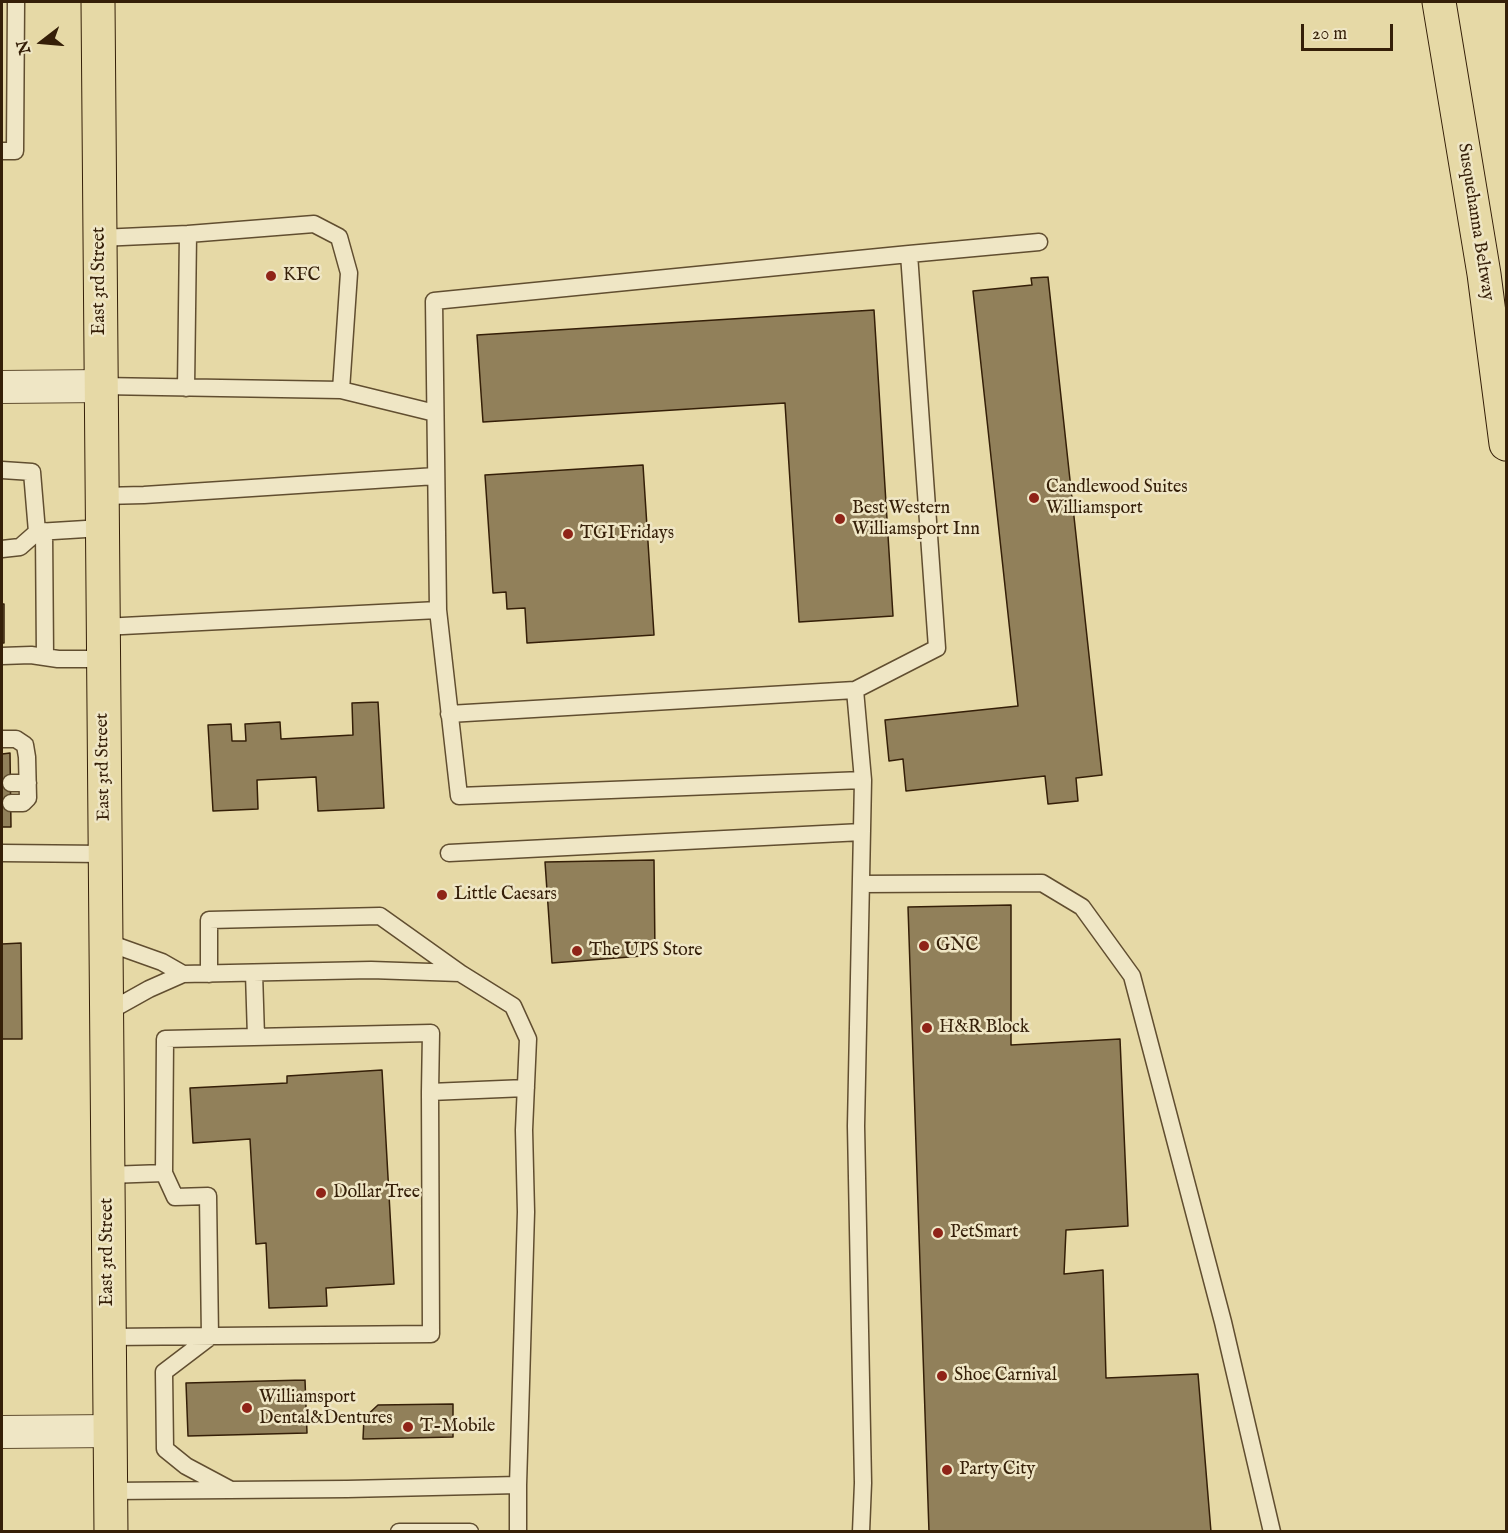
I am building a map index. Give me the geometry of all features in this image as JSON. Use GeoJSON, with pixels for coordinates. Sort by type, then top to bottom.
{"type":"FeatureCollection","features":[{"type":"Feature","properties":{"kind":"main road","name":"East 3rd Street"},"geometry":{"type":"LineString","coordinates":[[98,2],[111,1532]]}},
{"type":"Feature","properties":{"kind":"main road","name":"Susquehanna Beltway"},"geometry":{"type":"LineString","coordinates":[[1439,2],[1484,274],[1506,444]]}},
{"type":"Feature","properties":{"kind":"street"},"geometry":{"type":"LineString","coordinates":[[2,387],[101,386]]}},
{"type":"Feature","properties":{"kind":"street"},"geometry":{"type":"LineString","coordinates":[[2,1432],[110,1431]]}},
{"type":"Feature","properties":{"kind":"lane"},"geometry":{"type":"LineString","coordinates":[[2,151],[15,151],[16,2]]}},
{"type":"Feature","properties":{"kind":"lane"},"geometry":{"type":"LineString","coordinates":[[100,238],[314,224],[339,237],[349,273],[340,390]]}},
{"type":"Feature","properties":{"kind":"lane"},"geometry":{"type":"LineString","coordinates":[[186,388],[188,234]]}},
{"type":"Feature","properties":{"kind":"lane"},"geometry":{"type":"LineString","coordinates":[[862,780],[459,796],[438,610],[434,301],[1040,242]]}},
{"type":"Feature","properties":{"kind":"lane"},"geometry":{"type":"LineString","coordinates":[[449,714],[855,690],[937,648],[909,254]]}},
{"type":"Feature","properties":{"kind":"lane"},"geometry":{"type":"LineString","coordinates":[[101,386],[340,390],[435,413]]}},
{"type":"Feature","properties":{"kind":"lane"},"geometry":{"type":"LineString","coordinates":[[2,470],[32,472],[40,532],[45,657]]}},
{"type":"Feature","properties":{"kind":"lane"},"geometry":{"type":"LineString","coordinates":[[102,496],[436,477]]}},
{"type":"Feature","properties":{"kind":"lane"},"geometry":{"type":"LineString","coordinates":[[2,549],[20,547],[40,532],[102,528]]}},
{"type":"Feature","properties":{"kind":"lane"},"geometry":{"type":"LineString","coordinates":[[103,627],[438,610]]}},
{"type":"Feature","properties":{"kind":"lane"},"geometry":{"type":"LineString","coordinates":[[2,656],[31,655],[65,659],[103,659]]}},
{"type":"Feature","properties":{"kind":"lane"},"geometry":{"type":"LineString","coordinates":[[855,690],[862,780],[856,1137],[863,1482],[861,1532]]}},
{"type":"Feature","properties":{"kind":"lane"},"geometry":{"type":"LineString","coordinates":[[2,740],[16,739],[25,745],[28,798],[23,803],[11,803]]}},
{"type":"Feature","properties":{"kind":"lane"},"geometry":{"type":"LineString","coordinates":[[11,783],[28,783]]}},
{"type":"Feature","properties":{"kind":"lane"},"geometry":{"type":"LineString","coordinates":[[449,853],[862,832]]}},
{"type":"Feature","properties":{"kind":"lane"},"geometry":{"type":"LineString","coordinates":[[2,853],[105,854]]}},
{"type":"Feature","properties":{"kind":"lane"},"geometry":{"type":"LineString","coordinates":[[861,884],[1042,883],[1082,907],[1132,976],[1224,1322],[1272,1532]]}},
{"type":"Feature","properties":{"kind":"lane"},"geometry":{"type":"LineString","coordinates":[[209,974],[209,920],[380,916],[460,973],[513,1006],[528,1039],[524,1130],[526,1212],[518,1532]]}},
{"type":"Feature","properties":{"kind":"lane"},"geometry":{"type":"LineString","coordinates":[[106,942],[162,962],[183,974]]}},
{"type":"Feature","properties":{"kind":"lane"},"geometry":{"type":"LineString","coordinates":[[106,1012],[183,974],[371,970],[460,973]]}},
{"type":"Feature","properties":{"kind":"lane"},"geometry":{"type":"LineString","coordinates":[[254,973],[256,1037]]}},
{"type":"Feature","properties":{"kind":"lane"},"geometry":{"type":"LineString","coordinates":[[109,1337],[210,1337],[431,1334],[431,1033],[165,1039],[164,1173],[175,1197],[208,1196],[210,1337]]}},
{"type":"Feature","properties":{"kind":"lane"},"geometry":{"type":"LineString","coordinates":[[430,1092],[526,1088]]}},
{"type":"Feature","properties":{"kind":"lane"},"geometry":{"type":"LineString","coordinates":[[108,1175],[164,1173]]}},
{"type":"Feature","properties":{"kind":"lane"},"geometry":{"type":"LineString","coordinates":[[210,1337],[164,1372],[165,1449],[186,1466],[232,1490]]}},
{"type":"Feature","properties":{"kind":"lane"},"geometry":{"type":"LineString","coordinates":[[110,1491],[518,1485]]}},
{"type":"Feature","properties":{"kind":"lane"},"geometry":{"type":"LineString","coordinates":[[399,1532],[470,1532]]}},
{"type":"Feature","properties":{"kind":"building","name":"Candlewood Suites Williamsport"},"geometry":{"type":"Polygon","coordinates":[[[1048,277],[1102,775],[1076,778],[1078,801],[1048,804],[1045,776],[906,791],[903,759],[889,761],[885,720],[1018,706],[973,291],[1032,285],[1031,278],[1048,277]]]}},
{"type":"Feature","properties":{"kind":"building","name":"Best Western Williamsport Inn"},"geometry":{"type":"Polygon","coordinates":[[[874,310],[893,616],[799,622],[785,403],[483,422],[477,335],[874,310]]]}},
{"type":"Feature","properties":{"kind":"building","name":"TGI Fridays"},"geometry":{"type":"Polygon","coordinates":[[[643,465],[654,635],[527,643],[525,608],[507,609],[506,592],[493,593],[485,475],[643,465]]]}},
{"type":"Feature","properties":{"kind":"building"},"geometry":{"type":"Polygon","coordinates":[[[2,604],[4,604],[4,643],[2,643],[2,604]]]}},
{"type":"Feature","properties":{"kind":"building"},"geometry":{"type":"Polygon","coordinates":[[[378,702],[384,808],[318,811],[316,777],[257,780],[258,809],[213,811],[208,725],[231,724],[232,741],[246,741],[245,724],[280,722],[281,739],[353,735],[352,703],[378,702]]]}},
{"type":"Feature","properties":{"kind":"building"},"geometry":{"type":"Polygon","coordinates":[[[10,753],[11,827],[2,827],[2,754],[10,753]]]}},
{"type":"Feature","properties":{"kind":"building"},"geometry":{"type":"Polygon","coordinates":[[[654,860],[655,955],[552,963],[545,862],[654,860]]]}},
{"type":"Feature","properties":{"kind":"building"},"geometry":{"type":"Polygon","coordinates":[[[1011,905],[1011,1045],[1120,1039],[1128,1226],[1066,1230],[1064,1274],[1103,1270],[1106,1378],[1198,1374],[1211,1532],[929,1532],[908,907],[1011,905]]]}},
{"type":"Feature","properties":{"kind":"building"},"geometry":{"type":"Polygon","coordinates":[[[21,943],[22,1039],[2,1039],[2,944],[21,943]]]}},
{"type":"Feature","properties":{"kind":"building","name":"Dollar Tree"},"geometry":{"type":"Polygon","coordinates":[[[382,1070],[394,1284],[326,1288],[327,1306],[269,1308],[266,1243],[256,1244],[250,1139],[193,1143],[190,1088],[287,1083],[287,1076],[382,1070]]]}},
{"type":"Feature","properties":{"kind":"building","name":"Williamsport Dental&Dentures"},"geometry":{"type":"Polygon","coordinates":[[[305,1380],[307,1433],[188,1436],[186,1383],[305,1380]]]}},
{"type":"Feature","properties":{"kind":"building","name":"T-Mobile"},"geometry":{"type":"Polygon","coordinates":[[[453,1404],[453,1437],[363,1439],[364,1418],[378,1405],[453,1404]]]}},
{"type":"Feature","properties":{"kind":"place","name":"KFC"},"geometry":{"type":"Point","coordinates":[271,276]}},
{"type":"Feature","properties":{"kind":"place","name":"Candlewood Suites Williamsport"},"geometry":{"type":"Point","coordinates":[1034,498]}},
{"type":"Feature","properties":{"kind":"place","name":"Best Western Williamsport Inn"},"geometry":{"type":"Point","coordinates":[840,519]}},
{"type":"Feature","properties":{"kind":"place","name":"TGI Fridays"},"geometry":{"type":"Point","coordinates":[568,534]}},
{"type":"Feature","properties":{"kind":"place","name":"Little Caesars"},"geometry":{"type":"Point","coordinates":[442,895]}},
{"type":"Feature","properties":{"kind":"place","name":"GNC"},"geometry":{"type":"Point","coordinates":[924,946]}},
{"type":"Feature","properties":{"kind":"place","name":"The UPS Store"},"geometry":{"type":"Point","coordinates":[577,951]}},
{"type":"Feature","properties":{"kind":"place","name":"H&R Block"},"geometry":{"type":"Point","coordinates":[927,1028]}},
{"type":"Feature","properties":{"kind":"place","name":"Dollar Tree"},"geometry":{"type":"Point","coordinates":[321,1193]}},
{"type":"Feature","properties":{"kind":"place","name":"PetSmart"},"geometry":{"type":"Point","coordinates":[938,1233]}},
{"type":"Feature","properties":{"kind":"place","name":"Shoe Carnival"},"geometry":{"type":"Point","coordinates":[942,1376]}},
{"type":"Feature","properties":{"kind":"place","name":"Williamsport Dental&Dentures"},"geometry":{"type":"Point","coordinates":[247,1408]}},
{"type":"Feature","properties":{"kind":"place","name":"T-Mobile"},"geometry":{"type":"Point","coordinates":[408,1427]}},
{"type":"Feature","properties":{"kind":"place","name":"Party City"},"geometry":{"type":"Point","coordinates":[947,1470]}}]}
